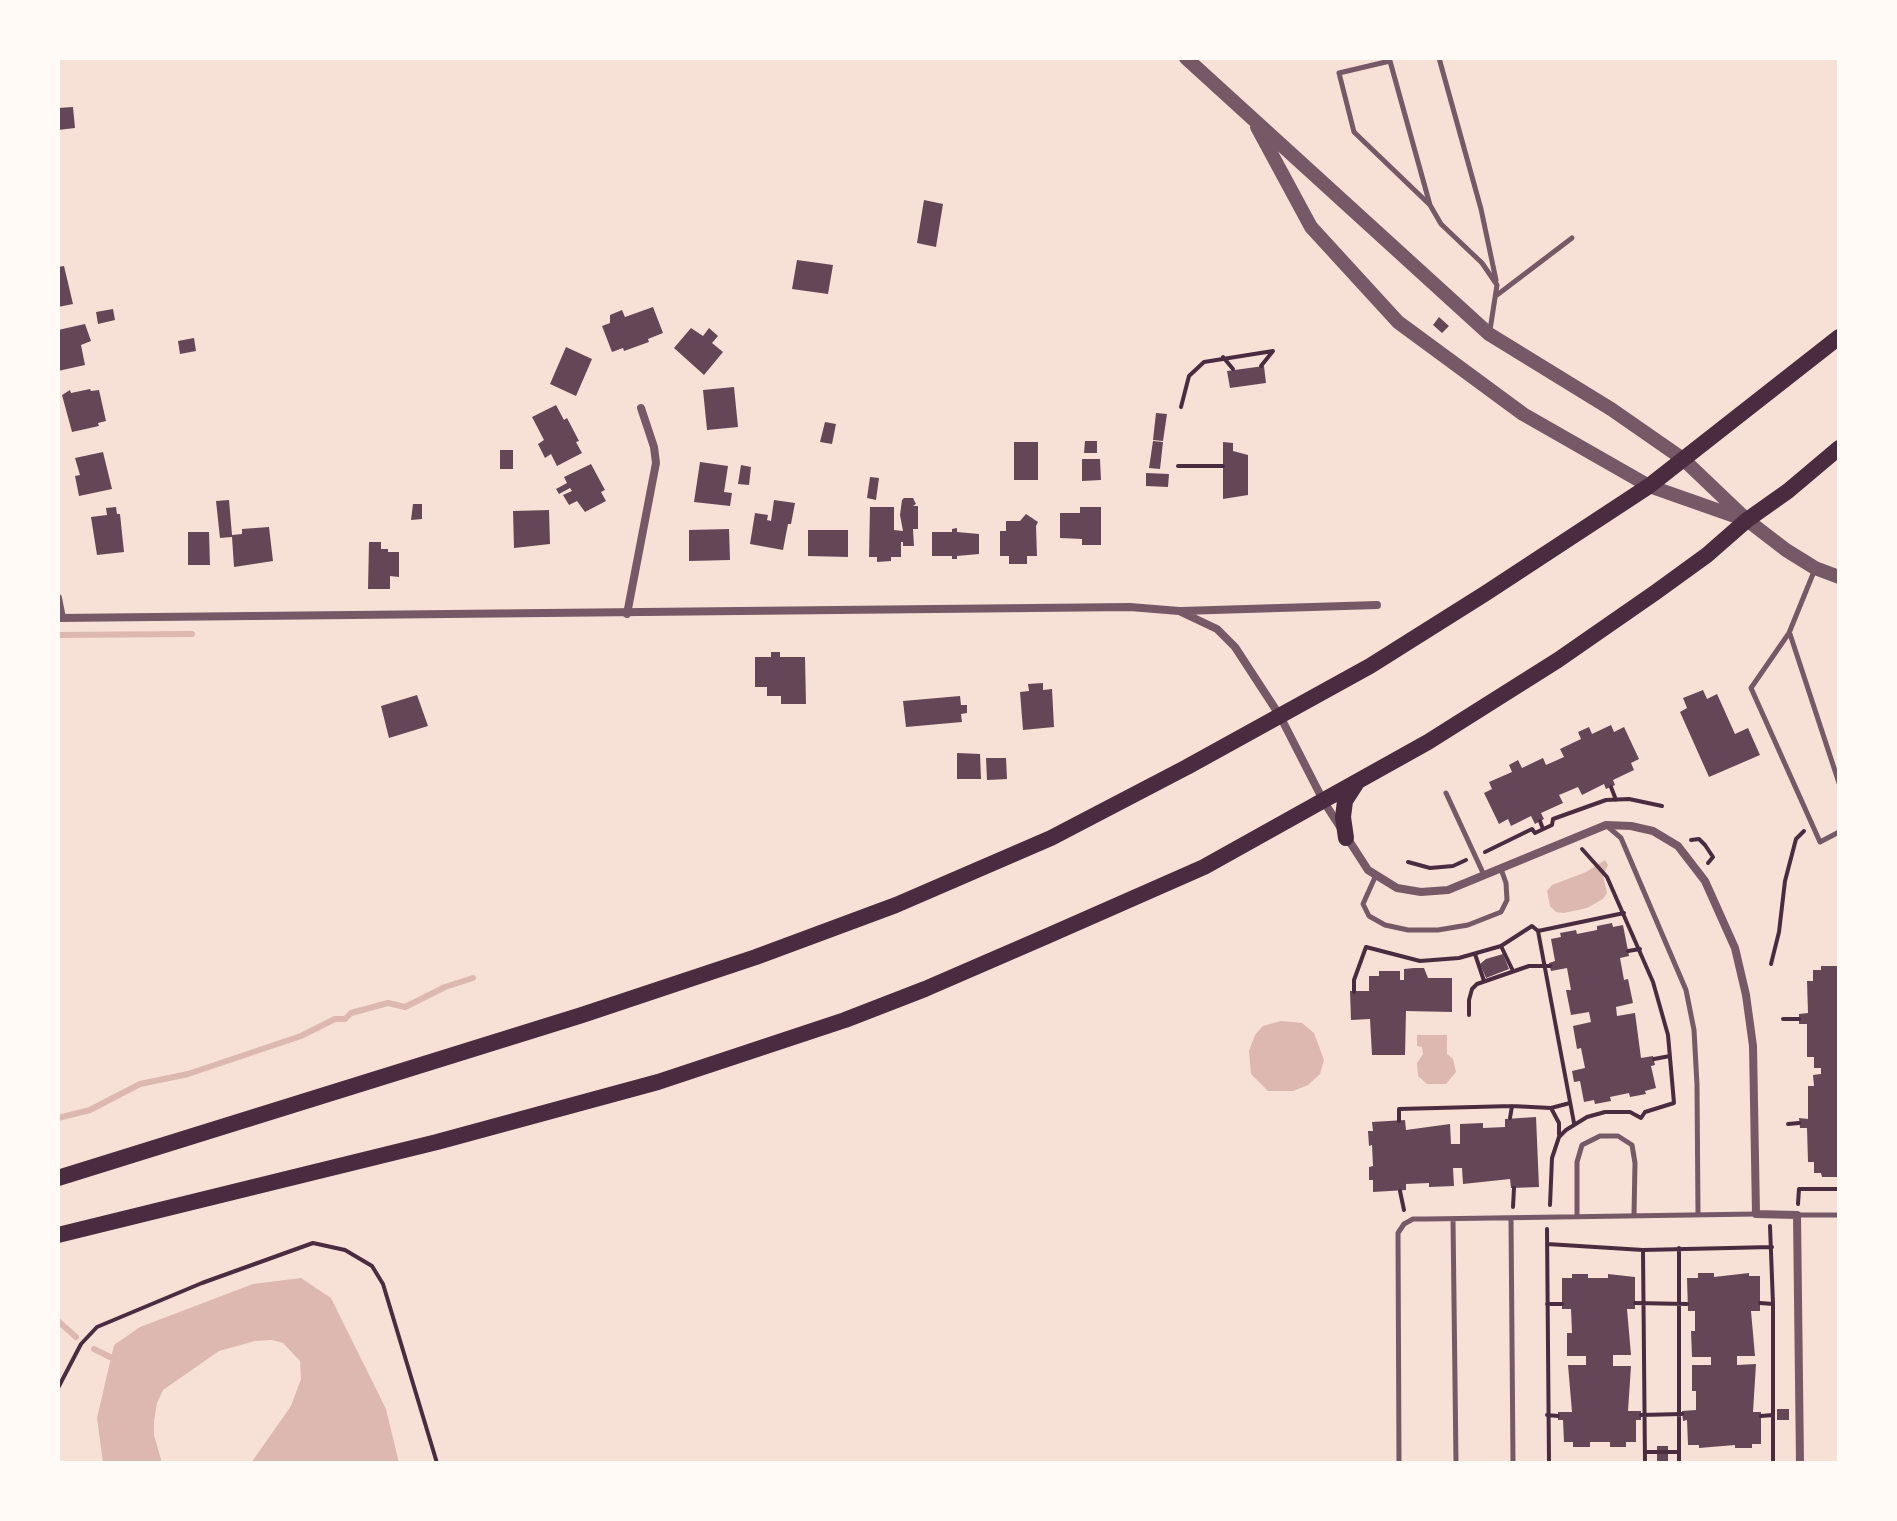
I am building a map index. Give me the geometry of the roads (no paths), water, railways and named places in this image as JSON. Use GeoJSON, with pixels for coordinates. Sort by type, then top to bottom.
{"type":"FeatureCollection","features":[{"type":"Feature","properties":{"kind":"main road"},"geometry":{"type":"LineString","coordinates":[[58,1178],[582,1015],[756,957],[896,905],[1051,838],[1370,666],[1459,610],[1649,486],[1839,337]]}},
{"type":"Feature","properties":{"kind":"main road"},"geometry":{"type":"LineString","coordinates":[[58,1235],[437,1142],[658,1082],[787,1041],[925,989],[1204,867],[1428,742],[1571,651],[1707,555],[1839,448]]}},
{"type":"Feature","properties":{"kind":"main road"},"geometry":{"type":"LineString","coordinates":[[1346,838],[1343,817],[1345,801],[1357,782]]}},
{"type":"Feature","properties":{"kind":"street"},"geometry":{"type":"LineString","coordinates":[[1186,58],[1443,296],[1489,334],[1611,409],[1683,459],[1747,520],[1815,568],[1839,577]]}},
{"type":"Feature","properties":{"kind":"street"},"geometry":{"type":"LineString","coordinates":[[1251,116],[1311,227],[1398,322],[1523,414],[1649,486],[1747,520]]}},
{"type":"Feature","properties":{"kind":"street"},"geometry":{"type":"LineString","coordinates":[[627,614],[656,463],[641,408]]}},
{"type":"Feature","properties":{"kind":"street"},"geometry":{"type":"LineString","coordinates":[[58,598],[60,618],[1130,607],[1179,611],[1377,605]]}},
{"type":"Feature","properties":{"kind":"street"},"geometry":{"type":"LineString","coordinates":[[1179,611],[1217,629],[1226,638],[1280,716],[1346,838],[1368,870],[1397,888],[1421,892],[1448,890],[1606,825],[1653,831],[1678,846],[1705,881],[1735,948],[1746,995],[1753,1046],[1756,1214],[1797,1215],[1800,1463]]}},
{"type":"Feature","properties":{"kind":"lane"},"geometry":{"type":"LineString","coordinates":[[1439,58],[1481,209],[1497,285],[1489,334]]}},
{"type":"Feature","properties":{"kind":"lane"},"geometry":{"type":"LineString","coordinates":[[1430,205],[1354,132],[1339,73],[1390,61],[1430,205],[1441,224],[1482,263],[1497,285]]}},
{"type":"Feature","properties":{"kind":"lane"},"geometry":{"type":"LineString","coordinates":[[1497,295],[1572,238]]}},
{"type":"Feature","properties":{"kind":"lane"},"geometry":{"type":"LineString","coordinates":[[1815,568],[1789,633],[1751,688],[1820,842],[1839,832]]}},
{"type":"Feature","properties":{"kind":"lane"},"geometry":{"type":"LineString","coordinates":[[1789,633],[1839,783]]}},
{"type":"Feature","properties":{"kind":"lane"},"geometry":{"type":"LineString","coordinates":[[1446,793],[1484,875]]}},
{"type":"Feature","properties":{"kind":"lane"},"geometry":{"type":"LineString","coordinates":[[1606,825],[1621,838],[1686,990],[1694,1030],[1697,1085],[1698,1214]]}},
{"type":"Feature","properties":{"kind":"lane"},"geometry":{"type":"LineString","coordinates":[[1376,875],[1363,904],[1369,916],[1385,925],[1438,930],[1468,925],[1501,912],[1507,900],[1506,883],[1500,868]]}},
{"type":"Feature","properties":{"kind":"lane"},"geometry":{"type":"LineString","coordinates":[[1577,1216],[1577,1162],[1582,1145],[1600,1136],[1618,1136],[1632,1145],[1635,1163],[1634,1215]]}},
{"type":"Feature","properties":{"kind":"lane"},"geometry":{"type":"LineString","coordinates":[[1399,1463],[1398,1233],[1404,1224],[1413,1219],[1756,1214]]}},
{"type":"Feature","properties":{"kind":"lane"},"geometry":{"type":"LineString","coordinates":[[1797,1215],[1839,1215]]}},
{"type":"Feature","properties":{"kind":"lane"},"geometry":{"type":"LineString","coordinates":[[1511,1218],[1513,1463]]}},
{"type":"Feature","properties":{"kind":"lane"},"geometry":{"type":"LineString","coordinates":[[1453,1219],[1456,1463]]}},
{"type":"Feature","properties":{"kind":"waterway"},"geometry":{"type":"LineString","coordinates":[[58,635],[192,634]]}},
{"type":"Feature","properties":{"kind":"waterway"},"geometry":{"type":"LineString","coordinates":[[58,1118],[90,1110],[140,1084],[188,1074],[301,1036],[335,1019],[345,1019],[351,1013],[388,1003],[405,1007],[445,987],[473,978]]}},
{"type":"Feature","properties":{"kind":"waterway"},"geometry":{"type":"LineString","coordinates":[[58,1321],[76,1337]]}},
{"type":"Feature","properties":{"kind":"waterway"},"geometry":{"type":"LineString","coordinates":[[94,1349],[110,1357]]}}]}
